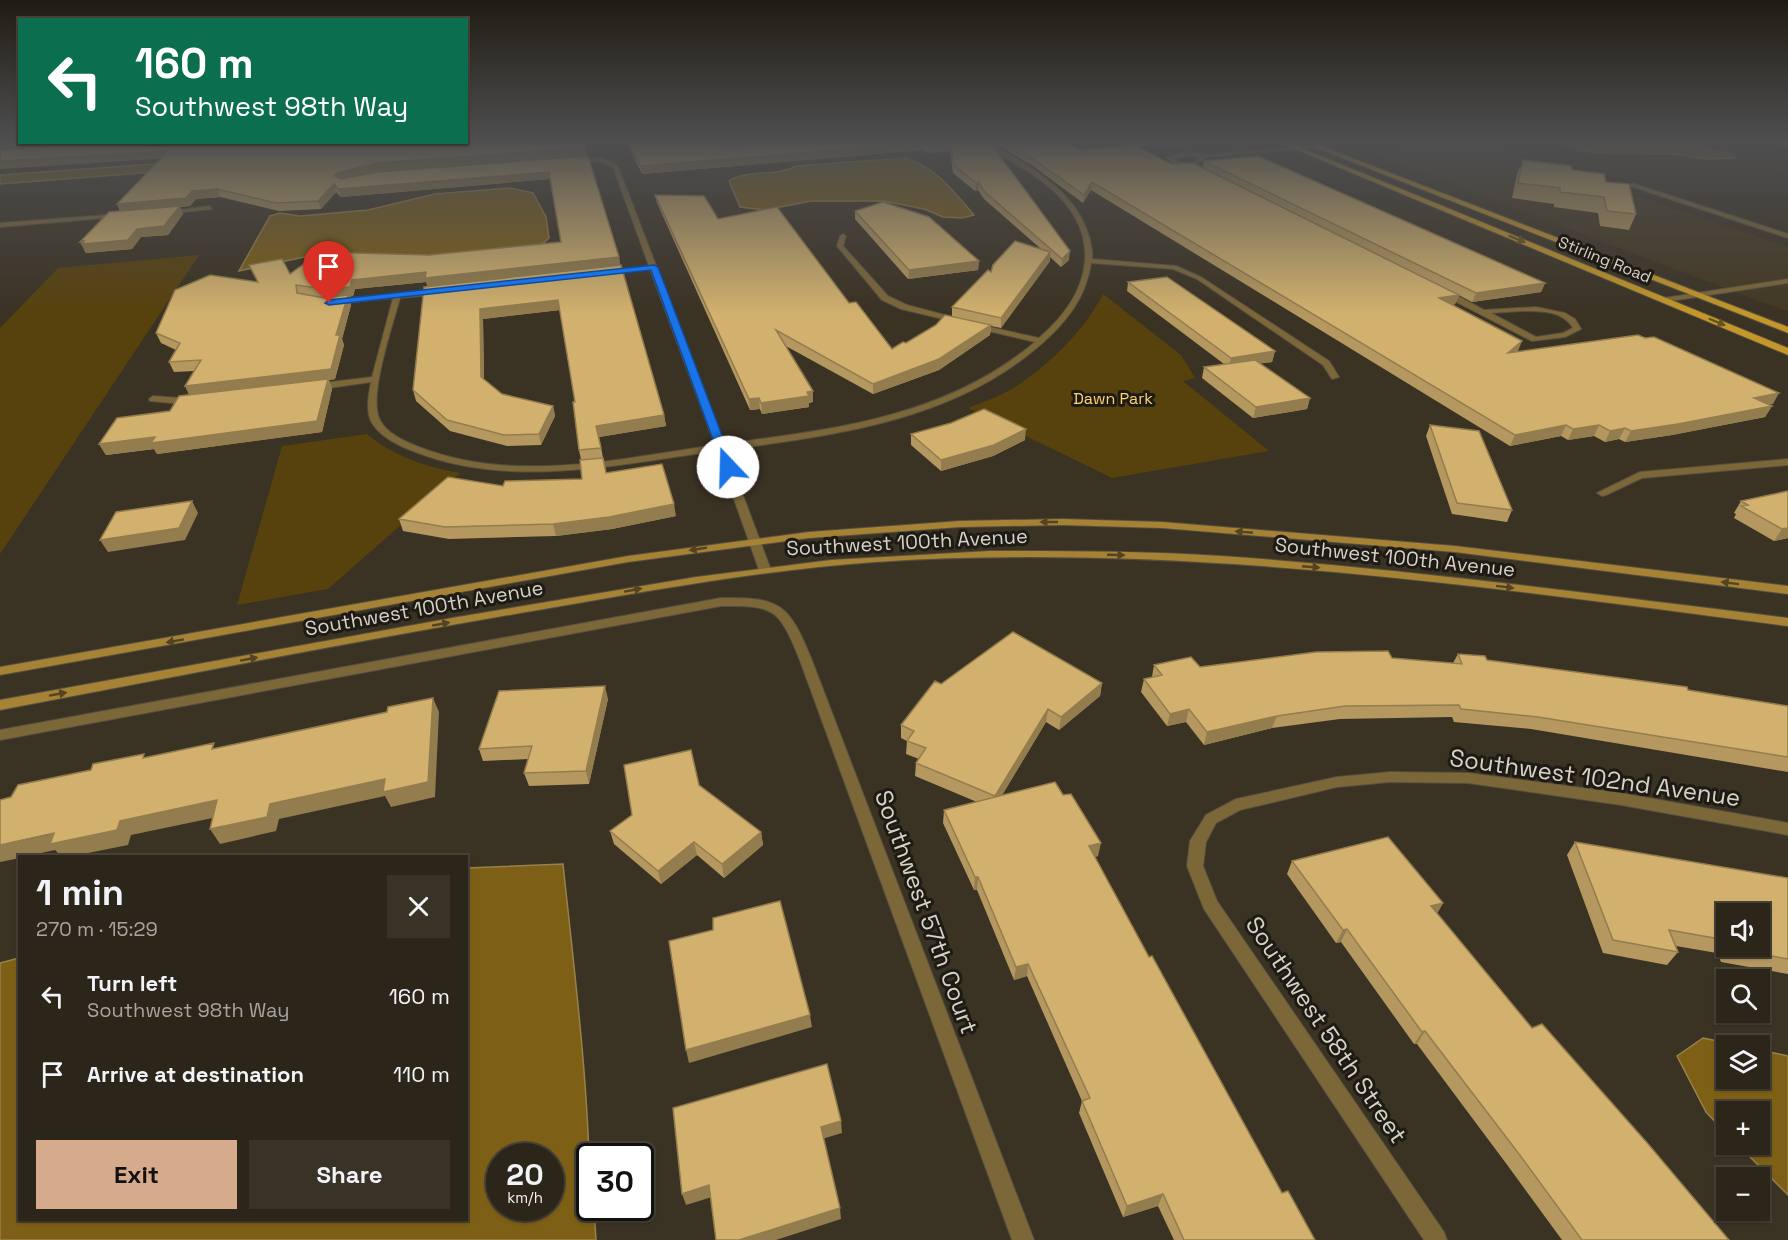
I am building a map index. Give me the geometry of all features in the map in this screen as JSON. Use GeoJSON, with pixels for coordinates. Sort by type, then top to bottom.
{"type":"FeatureCollection","features":[{"type":"Feature","properties":{"kind":"main road","name":"Stirling Road"},"geometry":{"type":"LineString","coordinates":[[1416,198],[1788,352]]}},
{"type":"Feature","properties":{"kind":"main road","name":"Stirling Road"},"geometry":{"type":"LineString","coordinates":[[1451,198],[1788,330]]}},
{"type":"Feature","properties":{"kind":"main road","name":"Southwest 100th Avenue"},"geometry":{"type":"LineString","coordinates":[[0,671],[628,559],[756,541],[859,530],[960,524],[1062,522],[1162,525],[1455,549],[1788,590]]}},
{"type":"Feature","properties":{"kind":"main road","name":"Southwest 100th Avenue"},"geometry":{"type":"LineString","coordinates":[[0,705],[476,617],[765,570],[875,559],[1078,554],[1215,558],[1411,576],[1788,622]]}},
{"type":"Feature","properties":{"kind":"street"},"geometry":{"type":"LineString","coordinates":[[627,198],[765,570]]}},
{"type":"Feature","properties":{"kind":"street"},"geometry":{"type":"LineString","coordinates":[[397,296],[372,400],[375,419],[387,433],[414,448],[462,462],[538,469],[611,463],[721,447],[855,426],[942,402],[975,388],[1019,359],[1074,303],[1086,282],[1090,261],[1088,241],[1083,225],[1062,198]]}},
{"type":"Feature","properties":{"kind":"street"},"geometry":{"type":"LineString","coordinates":[[1671,198],[1788,236]]}},
{"type":"Feature","properties":{"kind":"street"},"geometry":{"type":"LineString","coordinates":[[163,212],[210,208]]}},
{"type":"Feature","properties":{"kind":"street"},"geometry":{"type":"LineString","coordinates":[[0,225],[128,214]]}},
{"type":"Feature","properties":{"kind":"street"},"geometry":{"type":"LineString","coordinates":[[843,236],[840,246],[878,292],[894,303],[929,315],[1040,340]]}},
{"type":"Feature","properties":{"kind":"street"},"geometry":{"type":"LineString","coordinates":[[1090,261],[1174,267],[1199,278],[1326,363],[1335,377]]}},
{"type":"Feature","properties":{"kind":"street"},"geometry":{"type":"LineString","coordinates":[[596,274],[654,267]]}},
{"type":"Feature","properties":{"kind":"street"},"geometry":{"type":"LineString","coordinates":[[1664,300],[1788,281]]}},
{"type":"Feature","properties":{"kind":"street"},"geometry":{"type":"LineString","coordinates":[[320,301],[329,303],[444,291]]}},
{"type":"Feature","properties":{"kind":"street"},"geometry":{"type":"LineString","coordinates":[[1441,291],[1535,339],[1570,334],[1577,329],[1575,323],[1566,317],[1539,309],[1519,308],[1484,312]]}},
{"type":"Feature","properties":{"kind":"street"},"geometry":{"type":"LineString","coordinates":[[307,388],[376,379]]}},
{"type":"Feature","properties":{"kind":"street"},"geometry":{"type":"LineString","coordinates":[[153,399],[193,402],[204,400]]}},
{"type":"Feature","properties":{"kind":"street"},"geometry":{"type":"LineString","coordinates":[[1602,494],[1640,475],[1788,462]]}},
{"type":"Feature","properties":{"kind":"street","name":"Southwest 57th Court"},"geometry":{"type":"LineString","coordinates":[[0,735],[721,602],[755,601],[774,608],[789,620],[806,658],[1023,1240]]}},
{"type":"Feature","properties":{"kind":"street","name":"Southwest 102nd Avenue"},"geometry":{"type":"LineString","coordinates":[[1198,841],[1211,819],[1236,805],[1337,782],[1390,777],[1468,778],[1621,799],[1788,829]]}},
{"type":"Feature","properties":{"kind":"street","name":"Southwest 58th Street"},"geometry":{"type":"LineString","coordinates":[[1198,841],[1195,866],[1210,904],[1436,1240]]}},
{"type":"Feature","properties":{"kind":"shaded area"},"geometry":{"type":"Polygon","coordinates":[[[419,198],[536,198],[546,217],[549,238],[540,246],[442,257],[369,254],[314,255],[239,271],[270,216],[280,213],[300,216],[368,210],[419,198]]]}},
{"type":"Feature","properties":{"kind":"shaded area"},"geometry":{"type":"Polygon","coordinates":[[[736,198],[959,198],[974,215],[962,218],[943,217],[924,209],[883,201],[811,201],[765,210],[740,207],[736,198]]]}},
{"type":"Feature","properties":{"kind":"shaded area"},"geometry":{"type":"Polygon","coordinates":[[[1487,198],[1639,198],[1788,247],[1788,312],[1487,198]]]}},
{"type":"Feature","properties":{"kind":"shaded area"},"geometry":{"type":"Polygon","coordinates":[[[563,864],[585,1079],[588,1143],[576,1143],[576,1221],[595,1221],[596,1240],[0,1240],[0,963],[18,958],[18,1221],[468,1221],[468,868],[563,864]]]}},
{"type":"Feature","properties":{"kind":"shaded area"},"geometry":{"type":"Polygon","coordinates":[[[1703,1038],[1716,1041],[1716,1089],[1770,1089],[1770,1052],[1788,1056],[1788,1195],[1770,1177],[1770,1167],[1760,1167],[1748,1155],[1770,1155],[1770,1101],[1716,1101],[1716,1122],[1706,1112],[1677,1056],[1703,1038]]]}},
{"type":"Feature","properties":{"kind":"green space"},"geometry":{"type":"Polygon","coordinates":[[[199,255],[0,554],[0,328],[58,268],[199,255]]]}},
{"type":"Feature","properties":{"kind":"green space","name":"Dawn Park"},"geometry":{"type":"Polygon","coordinates":[[[1103,294],[1181,355],[1195,378],[1183,381],[1269,451],[1112,478],[968,408],[1010,390],[1041,368],[1076,334],[1103,294]]]}},
{"type":"Feature","properties":{"kind":"green space"},"geometry":{"type":"Polygon","coordinates":[[[367,434],[388,449],[410,460],[460,473],[328,589],[237,605],[282,446],[367,434]]]}},
{"type":"Feature","properties":{"kind":"building"},"geometry":{"type":"Polygon","coordinates":[[[123,198],[186,198],[186,198],[117,204],[123,198]]]}},
{"type":"Feature","properties":{"kind":"building"},"geometry":{"type":"Polygon","coordinates":[[[254,198],[321,198],[318,201],[276,203],[254,198]]]}},
{"type":"Feature","properties":{"kind":"building"},"geometry":{"type":"Polygon","coordinates":[[[553,198],[601,198],[619,257],[425,278],[426,272],[352,280],[350,287],[326,289],[296,285],[297,293],[325,298],[348,295],[336,335],[340,335],[331,369],[185,386],[201,360],[169,362],[180,343],[156,333],[175,290],[210,275],[258,282],[249,265],[282,259],[290,274],[320,252],[429,255],[561,242],[553,198]]]}},
{"type":"Feature","properties":{"kind":"building"},"geometry":{"type":"Polygon","coordinates":[[[656,198],[705,198],[718,219],[777,207],[849,303],[856,302],[892,349],[936,325],[945,315],[991,325],[939,359],[873,384],[776,330],[813,391],[807,392],[809,396],[761,403],[759,398],[749,399],[656,198]]]}},
{"type":"Feature","properties":{"kind":"building"},"geometry":{"type":"Polygon","coordinates":[[[992,198],[1031,198],[1070,251],[1062,259],[992,198]]]}},
{"type":"Feature","properties":{"kind":"building"},"geometry":{"type":"Polygon","coordinates":[[[1119,198],[1263,198],[1459,295],[1439,298],[1522,341],[1508,353],[1638,335],[1645,338],[1654,337],[1779,393],[1754,398],[1772,406],[1678,424],[1631,431],[1625,428],[1610,431],[1599,425],[1573,429],[1566,425],[1515,435],[1119,198]]]}},
{"type":"Feature","properties":{"kind":"building"},"geometry":{"type":"Polygon","coordinates":[[[1280,198],[1353,198],[1545,283],[1476,293],[1280,198]]]}},
{"type":"Feature","properties":{"kind":"building"},"geometry":{"type":"Polygon","coordinates":[[[1604,198],[1632,198],[1636,214],[1607,211],[1604,198]]]}},
{"type":"Feature","properties":{"kind":"building"},"geometry":{"type":"Polygon","coordinates":[[[883,202],[929,217],[979,261],[909,270],[855,211],[883,202]]]}},
{"type":"Feature","properties":{"kind":"building"},"geometry":{"type":"Polygon","coordinates":[[[180,206],[164,226],[137,229],[128,240],[82,244],[84,241],[80,242],[109,212],[180,206]]]}},
{"type":"Feature","properties":{"kind":"building"},"geometry":{"type":"Polygon","coordinates":[[[1015,241],[1050,252],[1001,318],[952,307],[988,270],[991,272],[993,265],[1015,241]]]}},
{"type":"Feature","properties":{"kind":"building"},"geometry":{"type":"Polygon","coordinates":[[[621,265],[664,415],[596,426],[601,448],[579,450],[573,402],[575,402],[558,300],[480,309],[481,377],[502,394],[553,406],[539,434],[504,435],[447,420],[413,390],[424,287],[621,265]]]}},
{"type":"Feature","properties":{"kind":"building"},"geometry":{"type":"Polygon","coordinates":[[[1167,277],[1275,351],[1231,358],[1128,282],[1167,277]]]}},
{"type":"Feature","properties":{"kind":"building"},"geometry":{"type":"Polygon","coordinates":[[[1255,360],[1310,398],[1256,407],[1204,367],[1255,360]]]}},
{"type":"Feature","properties":{"kind":"building"},"geometry":{"type":"Polygon","coordinates":[[[328,379],[317,421],[151,443],[155,437],[99,444],[117,418],[170,411],[179,396],[328,379]]]}},
{"type":"Feature","properties":{"kind":"building"},"geometry":{"type":"Polygon","coordinates":[[[984,409],[1026,429],[994,445],[941,460],[911,434],[951,423],[984,409]]]}},
{"type":"Feature","properties":{"kind":"building"},"geometry":{"type":"Polygon","coordinates":[[[1430,425],[1479,431],[1512,510],[1457,503],[1430,425]]]}},
{"type":"Feature","properties":{"kind":"building"},"geometry":{"type":"Polygon","coordinates":[[[603,458],[606,473],[662,464],[674,504],[609,517],[553,524],[445,527],[399,519],[448,477],[503,486],[505,481],[582,479],[580,460],[603,458]]]}},
{"type":"Feature","properties":{"kind":"building"},"geometry":{"type":"Polygon","coordinates":[[[1788,491],[1788,528],[1782,529],[1741,506],[1748,505],[1741,501],[1788,491]]]}},
{"type":"Feature","properties":{"kind":"building"},"geometry":{"type":"Polygon","coordinates":[[[192,501],[179,528],[100,540],[116,512],[192,501]]]}},
{"type":"Feature","properties":{"kind":"building"},"geometry":{"type":"Polygon","coordinates":[[[1013,632],[1102,683],[1061,717],[1048,709],[995,796],[916,763],[926,748],[907,741],[914,731],[901,725],[935,681],[941,684],[1013,632]]]}},
{"type":"Feature","properties":{"kind":"building"},"geometry":{"type":"Polygon","coordinates":[[[1388,651],[1392,658],[1462,664],[1458,654],[1485,656],[1487,660],[1687,687],[1688,690],[1788,706],[1788,757],[1538,717],[1461,709],[1459,705],[1345,706],[1277,716],[1207,732],[1189,709],[1170,714],[1144,679],[1162,675],[1154,665],[1191,657],[1200,667],[1316,652],[1388,651]]]}},
{"type":"Feature","properties":{"kind":"building"},"geometry":{"type":"Polygon","coordinates":[[[605,686],[586,771],[524,773],[532,746],[479,749],[499,691],[605,686]]]}},
{"type":"Feature","properties":{"kind":"building"},"geometry":{"type":"Polygon","coordinates":[[[433,698],[428,782],[383,792],[385,779],[270,804],[267,817],[210,829],[217,800],[120,821],[117,830],[50,844],[54,833],[0,845],[0,800],[11,797],[18,785],[91,770],[93,764],[144,754],[143,758],[214,743],[212,749],[387,712],[388,707],[433,698]]]}},
{"type":"Feature","properties":{"kind":"building"},"geometry":{"type":"Polygon","coordinates":[[[691,750],[699,785],[761,832],[722,864],[694,842],[658,871],[610,831],[632,815],[624,765],[691,750]]]}},
{"type":"Feature","properties":{"kind":"building"},"geometry":{"type":"Polygon","coordinates":[[[1055,782],[1063,795],[1071,794],[1101,843],[1089,846],[1282,1193],[1288,1191],[1315,1240],[1184,1240],[1163,1194],[1127,1206],[1082,1101],[1090,1098],[1028,964],[1016,967],[978,877],[975,877],[944,810],[1055,782]]]}},
{"type":"Feature","properties":{"kind":"building"},"geometry":{"type":"Polygon","coordinates":[[[1388,837],[1443,903],[1431,906],[1532,1028],[1542,1024],[1729,1240],[1582,1240],[1425,1031],[1422,1032],[1347,929],[1343,930],[1292,861],[1388,837]]]}},
{"type":"Feature","properties":{"kind":"building"},"geometry":{"type":"Polygon","coordinates":[[[1575,842],[1788,878],[1788,959],[1770,956],[1770,903],[1716,903],[1716,938],[1669,930],[1678,952],[1613,940],[1575,842]]]}},
{"type":"Feature","properties":{"kind":"building"},"geometry":{"type":"Polygon","coordinates":[[[780,901],[810,1015],[686,1050],[669,941],[713,930],[713,918],[780,901]]]}},
{"type":"Feature","properties":{"kind":"building"},"geometry":{"type":"Polygon","coordinates":[[[827,1064],[841,1121],[821,1127],[840,1208],[739,1240],[716,1240],[709,1185],[682,1194],[673,1108],[827,1064]]]}},
{"type":"Feature","properties":{"kind":"route"},"geometry":{"type":"LineString","coordinates":[[329,303],[654,267],[728,467]]}}]}
